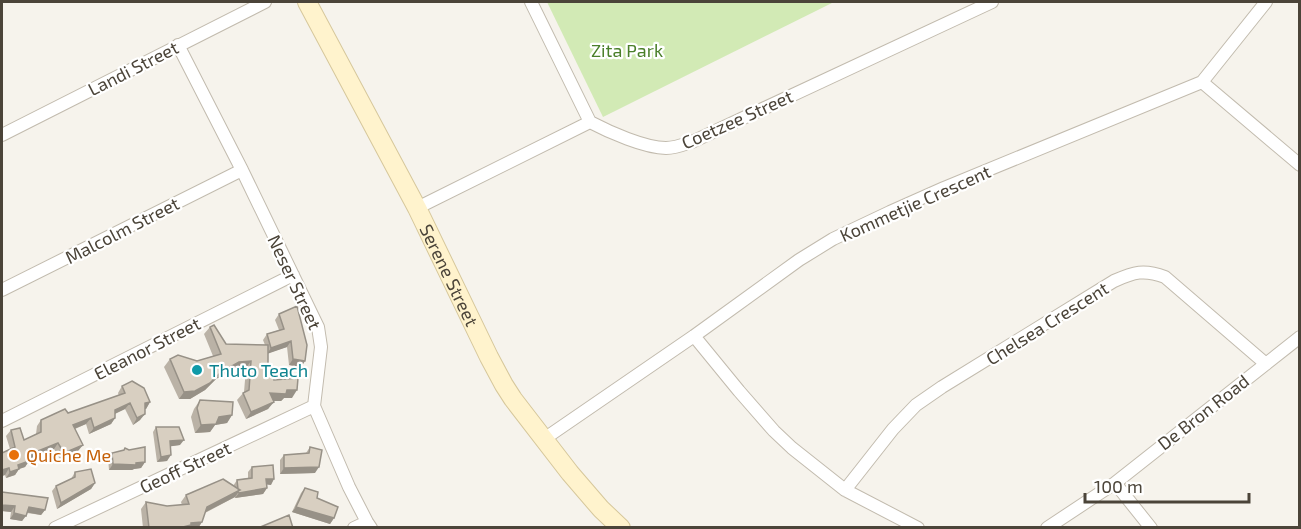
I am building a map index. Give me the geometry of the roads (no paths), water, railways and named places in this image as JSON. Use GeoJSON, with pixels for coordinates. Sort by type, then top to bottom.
{"type":"FeatureCollection","features":[{"type":"Feature","properties":{"kind":"street","name":"Landi Street"},"geometry":{"type":"LineString","coordinates":[[2,135],[265,2]]}},
{"type":"Feature","properties":{"kind":"street","name":"Serene Street"},"geometry":{"type":"LineString","coordinates":[[307,2],[417,208],[500,378],[544,439],[591,497],[621,528]]}},
{"type":"Feature","properties":{"kind":"street"},"geometry":{"type":"LineString","coordinates":[[417,208],[590,122],[531,2]]}},
{"type":"Feature","properties":{"kind":"street","name":"Coetzee Street"},"geometry":{"type":"LineString","coordinates":[[590,122],[614,134],[659,147],[683,145],[992,2]]}},
{"type":"Feature","properties":{"kind":"street"},"geometry":{"type":"LineString","coordinates":[[1266,2],[1202,82],[1299,165]]}},
{"type":"Feature","properties":{"kind":"street","name":"Neser Street"},"geometry":{"type":"LineString","coordinates":[[178,45],[315,319],[320,333],[321,347],[314,406]]}},
{"type":"Feature","properties":{"kind":"street","name":"Kommetjie Crescent"},"geometry":{"type":"LineString","coordinates":[[544,439],[694,336],[799,260],[841,235],[944,188],[1202,82]]}},
{"type":"Feature","properties":{"kind":"street","name":"Malcolm Street"},"geometry":{"type":"LineString","coordinates":[[2,290],[242,170]]}},
{"type":"Feature","properties":{"kind":"street","name":"Chelsea Crescent"},"geometry":{"type":"LineString","coordinates":[[845,490],[893,429],[916,405],[1114,281],[1131,274],[1144,271],[1165,276],[1266,363]]}},
{"type":"Feature","properties":{"kind":"street","name":"Eleanor Street"},"geometry":{"type":"LineString","coordinates":[[2,422],[293,275]]}},
{"type":"Feature","properties":{"kind":"street"},"geometry":{"type":"LineString","coordinates":[[694,336],[738,392],[774,431],[812,464],[845,490],[918,528]]}},
{"type":"Feature","properties":{"kind":"street","name":"De Bron Road"},"geometry":{"type":"LineString","coordinates":[[1047,528],[1115,483],[1299,337]]}},
{"type":"Feature","properties":{"kind":"street"},"geometry":{"type":"LineString","coordinates":[[314,406],[369,525],[354,528]]}},
{"type":"Feature","properties":{"kind":"street","name":"Geoff Street"},"geometry":{"type":"LineString","coordinates":[[55,528],[314,406]]}},
{"type":"Feature","properties":{"kind":"street"},"geometry":{"type":"LineString","coordinates":[[1115,483],[1150,528]]}},
{"type":"Feature","properties":{"kind":"place","name":"Thuto Teach"},"geometry":{"type":"Point","coordinates":[197,370]}},
{"type":"Feature","properties":{"kind":"place","name":"Quiche Me"},"geometry":{"type":"Point","coordinates":[14,455]}},
{"type":"Feature","properties":{"kind":"park label","name":"Zita Park"},"geometry":{"type":"Point","coordinates":[627,50]}}]}
